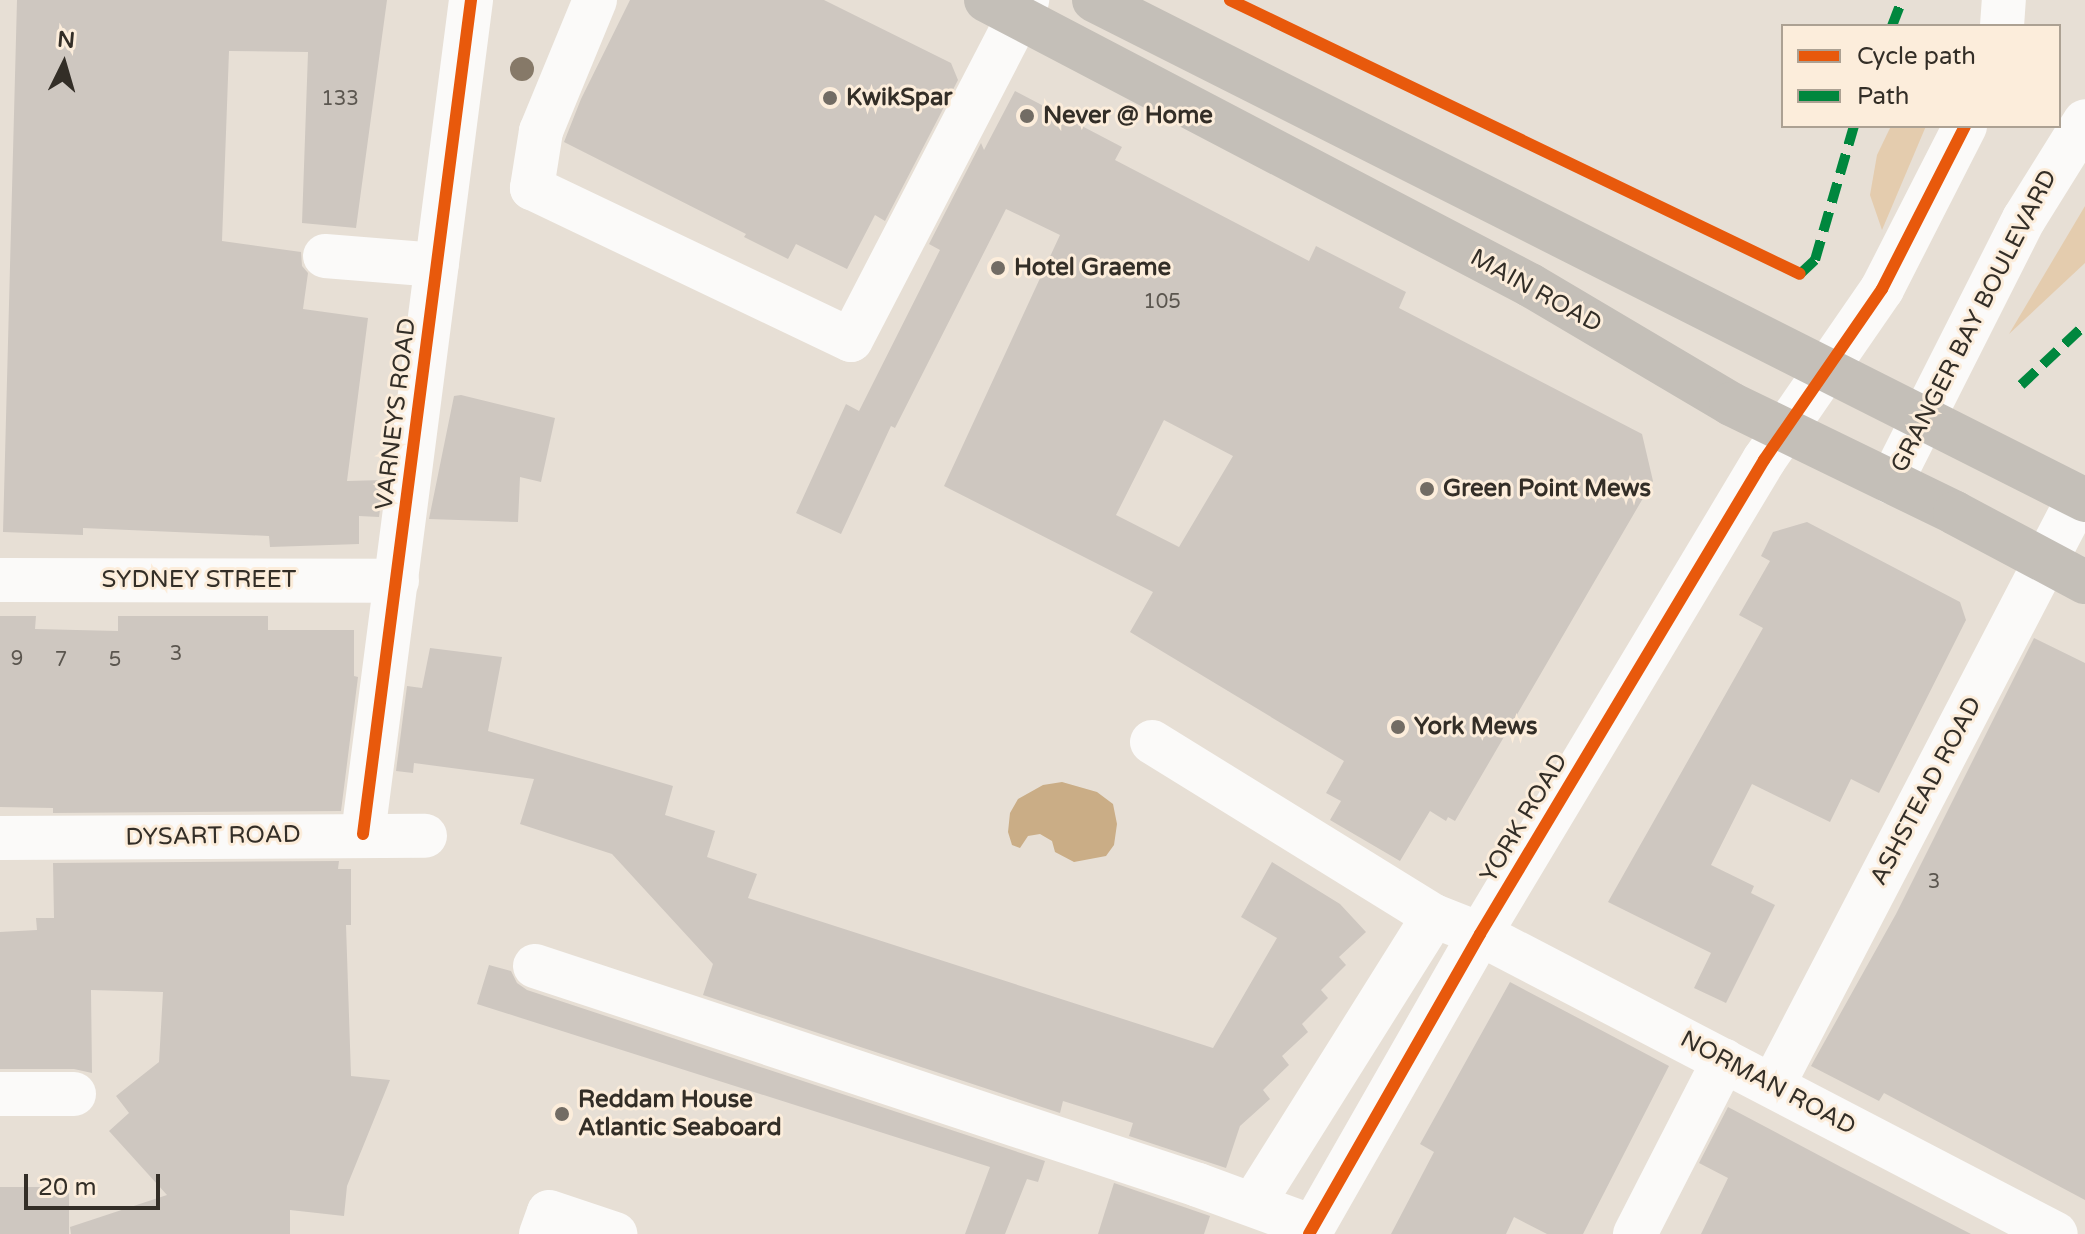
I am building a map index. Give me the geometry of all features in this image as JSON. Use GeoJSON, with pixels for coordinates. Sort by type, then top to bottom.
{"type":"FeatureCollection","features":[{"type":"Feature","properties":{"kind":"main road"},"geometry":{"type":"LineString","coordinates":[[1094,0],[1828,368],[2082,499]]}},
{"type":"Feature","properties":{"kind":"main road","name":"MAIN ROAD"},"geometry":{"type":"LineString","coordinates":[[1011,6],[1530,285],[1731,404],[2085,582]]}},
{"type":"Feature","properties":{"kind":"street","name":"VARNEYS ROAD"},"geometry":{"type":"LineString","coordinates":[[363,834],[471,0]]}},
{"type":"Feature","properties":{"kind":"street"},"geometry":{"type":"LineString","coordinates":[[595,0],[541,131],[532,188],[851,340],[1011,6]]}},
{"type":"Feature","properties":{"kind":"street"},"geometry":{"type":"LineString","coordinates":[[2002,24],[2004,0]]}},
{"type":"Feature","properties":{"kind":"street","name":"GRANGER BAY BOULEVARD"},"geometry":{"type":"LineString","coordinates":[[1891,482],[2024,219],[2085,121]]}},
{"type":"Feature","properties":{"kind":"street"},"geometry":{"type":"LineString","coordinates":[[1785,430],[1882,289],[1964,128]]}},
{"type":"Feature","properties":{"kind":"street"},"geometry":{"type":"LineString","coordinates":[[325,256],[437,265]]}},
{"type":"Feature","properties":{"kind":"street","name":"YORK ROAD"},"geometry":{"type":"LineString","coordinates":[[1311,1230],[1480,934],[1785,430]]}},
{"type":"Feature","properties":{"kind":"street","name":"ASHSTEAD ROAD"},"geometry":{"type":"LineString","coordinates":[[1773,1085],[2046,562],[2082,499]]}},
{"type":"Feature","properties":{"kind":"street","name":"SYDNEY STREET"},"geometry":{"type":"LineString","coordinates":[[0,580],[397,581]]}},
{"type":"Feature","properties":{"kind":"street","name":"NORMAN ROAD"},"geometry":{"type":"LineString","coordinates":[[1152,742],[1434,916],[1480,934],[2056,1234]]}},
{"type":"Feature","properties":{"kind":"street","name":"DYSART ROAD"},"geometry":{"type":"LineString","coordinates":[[0,838],[425,836]]}},
{"type":"Feature","properties":{"kind":"street"},"geometry":{"type":"LineString","coordinates":[[1253,1204],[1434,916]]}},
{"type":"Feature","properties":{"kind":"street"},"geometry":{"type":"LineString","coordinates":[[535,966],[1253,1204],[1311,1230]]}},
{"type":"Feature","properties":{"kind":"street"},"geometry":{"type":"LineString","coordinates":[[1635,1234],[1724,1060]]}},
{"type":"Feature","properties":{"kind":"street"},"geometry":{"type":"LineString","coordinates":[[0,1094],[74,1094]]}},
{"type":"Feature","properties":{"kind":"street"},"geometry":{"type":"LineString","coordinates":[[541,1234],[549,1212],[615,1234]]}},
{"type":"Feature","properties":{"kind":"shaded area"},"geometry":{"type":"Polygon","coordinates":[[[1890,128],[1925,128],[1882,230],[1870,195],[1877,155],[1890,128]]]}},
{"type":"Feature","properties":{"kind":"shaded area"},"geometry":{"type":"Polygon","coordinates":[[[2085,206],[2085,263],[2009,334],[2085,206]]]}},
{"type":"Feature","properties":{"kind":"shaded area"},"geometry":{"type":"Polygon","coordinates":[[[1062,782],[1097,792],[1113,804],[1117,824],[1114,845],[1106,856],[1074,862],[1055,852],[1052,841],[1040,834],[1028,836],[1020,848],[1012,845],[1008,832],[1010,813],[1018,799],[1043,785],[1062,782]]]}},
{"type":"Feature","properties":{"kind":"building"},"geometry":{"type":"Polygon","coordinates":[[[17,0],[387,0],[356,228],[302,223],[308,52],[229,51],[222,241],[301,252],[302,266],[308,273],[303,309],[368,318],[347,481],[384,480],[379,517],[359,516],[359,544],[270,547],[269,536],[83,528],[83,535],[3,532],[17,0]]]}},
{"type":"Feature","properties":{"kind":"building"},"geometry":{"type":"Polygon","coordinates":[[[630,0],[824,0],[951,63],[958,80],[885,221],[875,215],[847,269],[796,244],[788,259],[744,237],[746,234],[564,142],[581,99],[630,0]]]}},
{"type":"Feature","properties":{"kind":"building"},"geometry":{"type":"Polygon","coordinates":[[[1015,91],[1122,147],[1115,160],[1309,261],[1316,246],[1406,292],[1399,308],[1642,434],[1653,481],[1455,821],[1448,817],[1446,821],[1430,811],[1400,861],[1330,820],[1341,801],[1326,793],[1344,761],[1130,632],[1153,592],[944,486],[1060,235],[1006,209],[895,428],[891,426],[841,534],[796,513],[846,404],[859,411],[940,250],[929,244],[981,143],[984,150],[1015,91]],[[1164,420],[1116,515],[1179,547],[1233,456],[1164,420]]]}},
{"type":"Feature","properties":{"kind":"building"},"geometry":{"type":"Polygon","coordinates":[[[461,395],[555,418],[541,482],[520,477],[518,522],[429,519],[454,396],[461,395]]]}},
{"type":"Feature","properties":{"kind":"building"},"geometry":{"type":"Polygon","coordinates":[[[1807,522],[1960,602],[1966,620],[1879,793],[1851,779],[1830,822],[1752,784],[1711,865],[1754,886],[1751,893],[1775,905],[1726,1003],[1694,988],[1711,953],[1608,902],[1763,628],[1739,615],[1770,561],[1761,556],[1773,532],[1807,522]]]}},
{"type":"Feature","properties":{"kind":"building"},"geometry":{"type":"Polygon","coordinates":[[[0,616],[36,616],[35,629],[118,631],[118,616],[268,616],[268,630],[354,630],[354,676],[358,677],[341,811],[53,813],[53,808],[0,807],[0,616]]]}},
{"type":"Feature","properties":{"kind":"building"},"geometry":{"type":"Polygon","coordinates":[[[2034,638],[2085,663],[2085,1200],[1884,1093],[1879,1101],[1811,1066],[1896,914],[2034,638]]]}},
{"type":"Feature","properties":{"kind":"building"},"geometry":{"type":"Polygon","coordinates":[[[430,648],[502,657],[488,731],[673,786],[665,815],[715,831],[707,857],[757,874],[748,898],[1213,1048],[1277,938],[1241,917],[1272,862],[1340,904],[1366,932],[1339,957],[1346,965],[1321,990],[1328,998],[1302,1024],[1308,1032],[1282,1056],[1289,1065],[1263,1090],[1270,1099],[1240,1126],[1226,1168],[1129,1136],[1133,1123],[1063,1101],[1060,1113],[703,995],[713,964],[612,854],[520,824],[534,779],[414,763],[413,773],[396,771],[407,686],[422,688],[430,648]]]}},
{"type":"Feature","properties":{"kind":"building"},"geometry":{"type":"Polygon","coordinates":[[[339,861],[338,869],[351,869],[351,925],[346,925],[351,1076],[390,1080],[347,1186],[344,1216],[290,1210],[290,1234],[71,1234],[70,1227],[167,1195],[109,1131],[129,1113],[116,1096],[159,1062],[163,992],[91,990],[92,1073],[74,1069],[0,1069],[0,932],[37,930],[36,918],[54,918],[53,863],[339,861]]]}},
{"type":"Feature","properties":{"kind":"building"},"geometry":{"type":"Polygon","coordinates":[[[489,965],[511,971],[517,983],[527,990],[1045,1161],[1038,1182],[1027,1179],[1005,1234],[965,1234],[990,1167],[477,1004],[489,965]]]}},
{"type":"Feature","properties":{"kind":"building"},"geometry":{"type":"Polygon","coordinates":[[[1510,982],[1669,1066],[1583,1234],[1547,1234],[1514,1217],[1506,1234],[1391,1234],[1434,1152],[1420,1144],[1510,982]]]}},
{"type":"Feature","properties":{"kind":"building"},"geometry":{"type":"Polygon","coordinates":[[[1728,1107],[1971,1234],[1701,1234],[1728,1178],[1699,1163],[1728,1107]]]}},
{"type":"Feature","properties":{"kind":"building"},"geometry":{"type":"Polygon","coordinates":[[[1114,1183],[1210,1216],[1204,1234],[1098,1234],[1114,1183]]]}},
{"type":"Feature","properties":{"kind":"building"},"geometry":{"type":"Polygon","coordinates":[[[0,1187],[69,1187],[69,1234],[0,1234],[0,1187]]]}},
{"type":"Feature","properties":{"kind":"marked path"},"geometry":{"type":"LineString","coordinates":[[1893,24],[1902,0]]}},
{"type":"Feature","properties":{"kind":"marked path"},"geometry":{"type":"LineString","coordinates":[[1800,274],[1815,260],[1853,128]]}},
{"type":"Feature","properties":{"kind":"marked path"},"geometry":{"type":"LineString","coordinates":[[2021,385],[2085,325]]}},
{"type":"Feature","properties":{"kind":"cycle path"},"geometry":{"type":"LineString","coordinates":[[363,834],[471,0]]}},
{"type":"Feature","properties":{"kind":"cycle path"},"geometry":{"type":"LineString","coordinates":[[1230,0],[1800,274]]}},
{"type":"Feature","properties":{"kind":"cycle path"},"geometry":{"type":"LineString","coordinates":[[1309,1234],[1480,934],[1764,460],[1882,289],[1964,128]]}},
{"type":"Feature","properties":{"kind":"place","name":"KwikSpar"},"geometry":{"type":"Point","coordinates":[830,98]}},
{"type":"Feature","properties":{"kind":"place","name":"Never @ Home"},"geometry":{"type":"Point","coordinates":[1027,116]}},
{"type":"Feature","properties":{"kind":"place","name":"Hotel Graeme"},"geometry":{"type":"Point","coordinates":[998,268]}},
{"type":"Feature","properties":{"kind":"place","name":"Green Point Mews"},"geometry":{"type":"Point","coordinates":[1427,489]}},
{"type":"Feature","properties":{"kind":"place","name":"York Mews"},"geometry":{"type":"Point","coordinates":[1398,727]}},
{"type":"Feature","properties":{"kind":"place","name":"Reddam House Atlantic Seaboard"},"geometry":{"type":"Point","coordinates":[562,1114]}}]}
